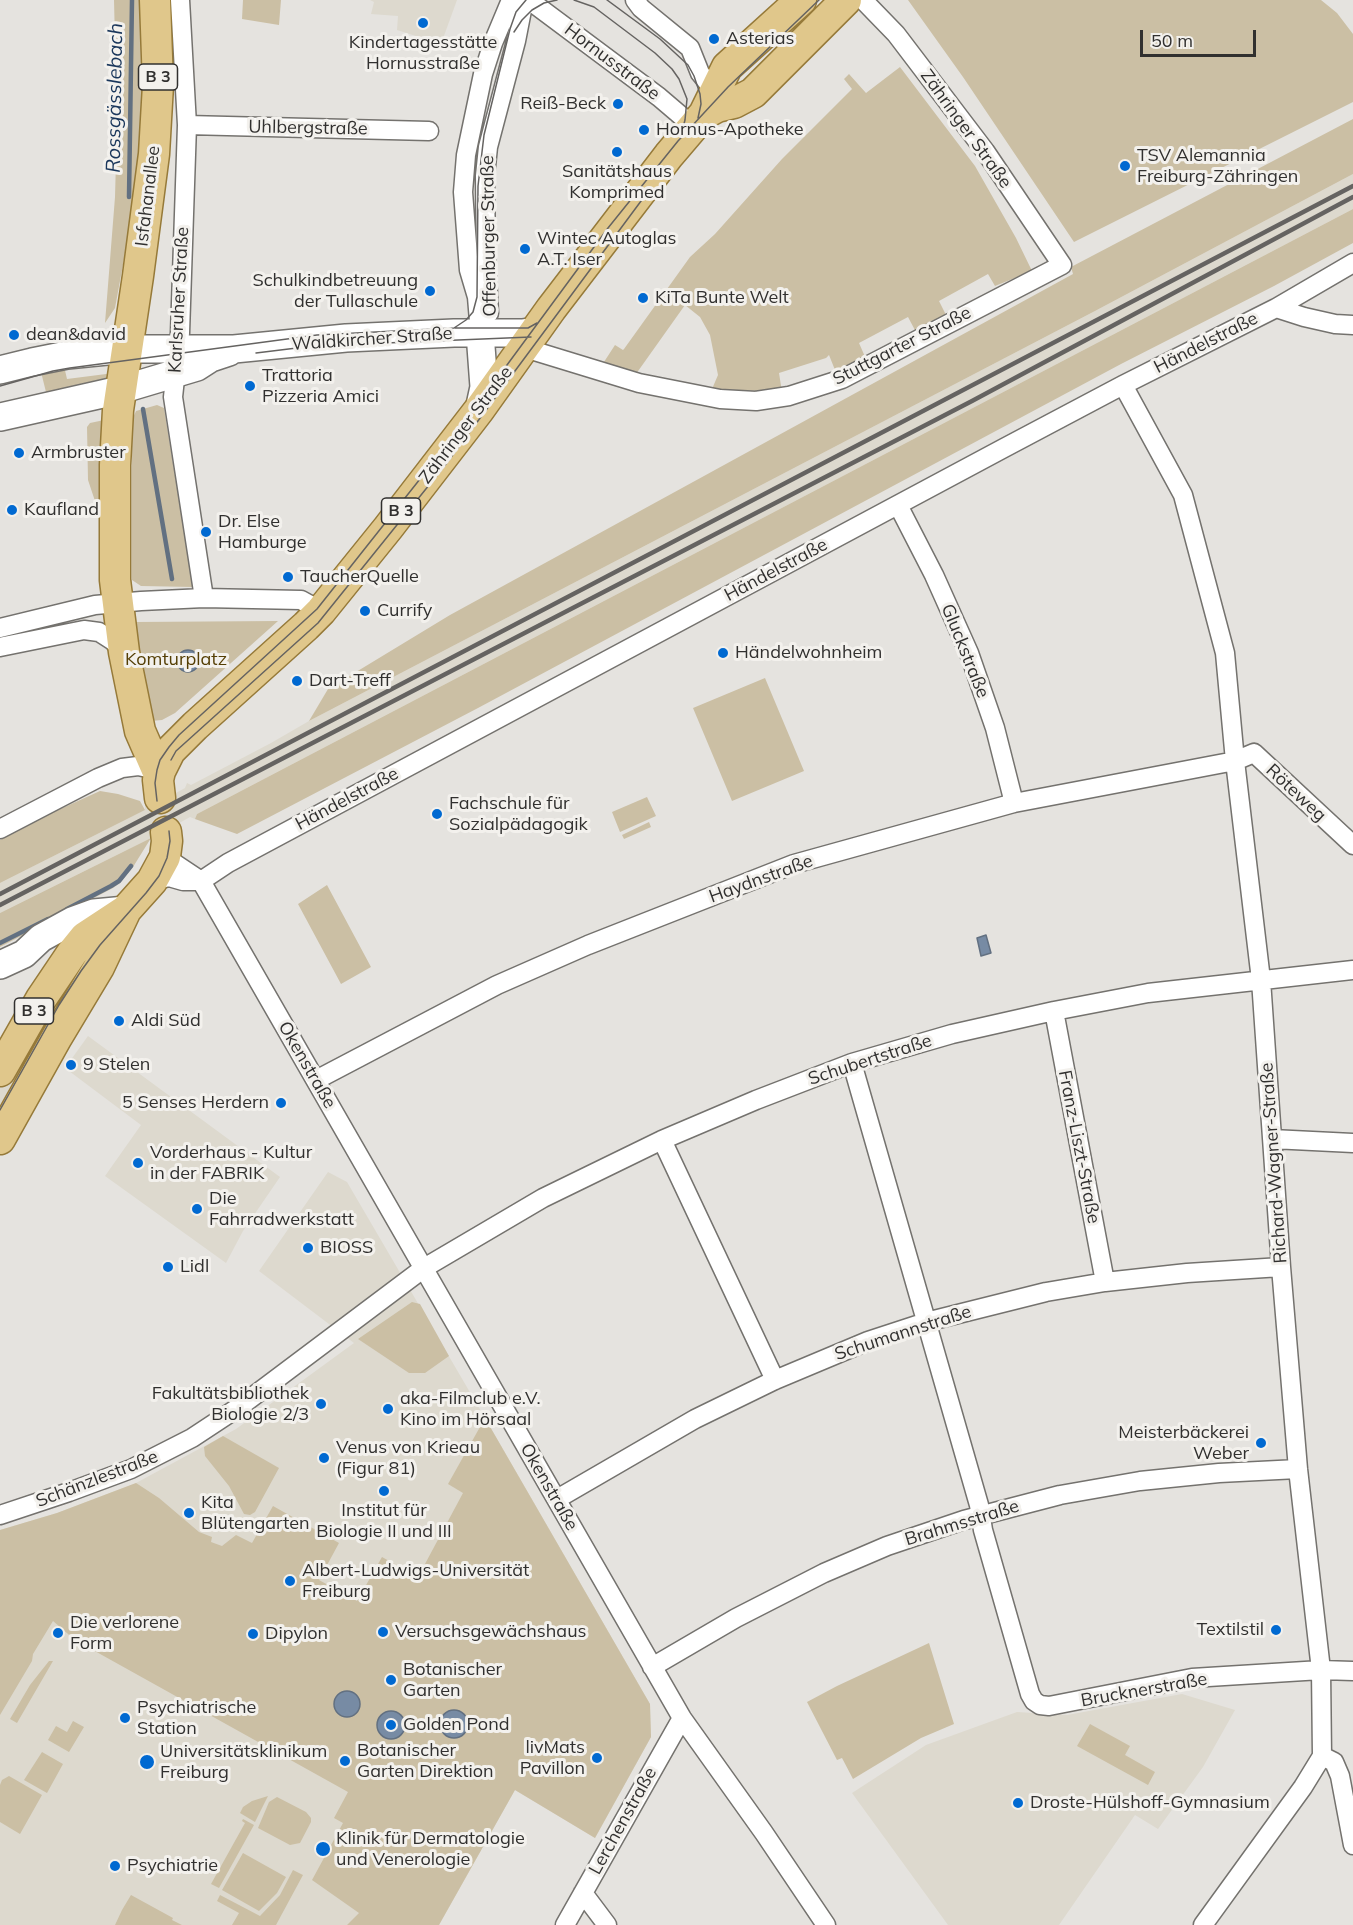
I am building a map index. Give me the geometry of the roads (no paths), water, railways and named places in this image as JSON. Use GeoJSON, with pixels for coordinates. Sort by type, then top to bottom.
{"type":"FeatureCollection","features":[{"type":"Feature","properties":{"kind":"main road","name":"Isfahanallee"},"geometry":{"type":"LineString","coordinates":[[120,390],[154,154],[158,85],[155,0]]}},
{"type":"Feature","properties":{"kind":"main road","name":"Zähringer Straße"},"geometry":{"type":"LineString","coordinates":[[159,779],[170,752],[181,739],[321,611],[479,410],[508,335],[662,165],[709,101],[727,67],[801,0]]}},
{"type":"Feature","properties":{"kind":"main road","name":"Zähringer Straße"},"geometry":{"type":"LineString","coordinates":[[709,101],[753,93],[846,0]]}},
{"type":"Feature","properties":{"kind":"main road","name":"Waldkircher Straße"},"geometry":{"type":"LineString","coordinates":[[0,370],[67,356],[127,349],[197,367],[211,358],[234,350],[346,338],[508,335]]}},
{"type":"Feature","properties":{"kind":"main road"},"geometry":{"type":"LineString","coordinates":[[479,410],[484,387],[508,335]]}},
{"type":"Feature","properties":{"kind":"main road","name":"Waldkircher Straße"},"geometry":{"type":"LineString","coordinates":[[0,417],[120,390],[177,361]]}},
{"type":"Feature","properties":{"kind":"main road","name":"B 3"},"geometry":{"type":"LineString","coordinates":[[120,390],[115,465],[115,580],[124,652],[140,731],[159,779]]}},
{"type":"Feature","properties":{"kind":"main road","name":"B 3"},"geometry":{"type":"LineString","coordinates":[[0,1139],[99,967],[123,915],[161,857]]}},
{"type":"Feature","properties":{"kind":"main road"},"geometry":{"type":"LineString","coordinates":[[12,959],[41,938],[72,921],[94,913],[123,915]]}},
{"type":"Feature","properties":{"kind":"main road","name":"B 3"},"geometry":{"type":"LineString","coordinates":[[0,1071],[41,999],[72,953],[85,937],[123,915]]}},
{"type":"Feature","properties":{"kind":"main road"},"geometry":{"type":"LineString","coordinates":[[12,959],[47,951],[72,953]]}},
{"type":"Feature","properties":{"kind":"main road"},"geometry":{"type":"LineString","coordinates":[[41,999],[59,1005],[69,1017]]}},
{"type":"Feature","properties":{"kind":"street","name":"Karlsruher Straße"},"geometry":{"type":"LineString","coordinates":[[180,0],[187,125],[177,361],[173,397],[204,598]]}},
{"type":"Feature","properties":{"kind":"street","name":"Offenburger Straße"},"geometry":{"type":"LineString","coordinates":[[508,335],[477,297],[469,270],[461,136],[511,0]]}},
{"type":"Feature","properties":{"kind":"street","name":"Offenburger Straße"},"geometry":{"type":"LineString","coordinates":[[508,335],[485,222],[485,176],[488,147],[526,0]]}},
{"type":"Feature","properties":{"kind":"street","name":"Hornusstraße"},"geometry":{"type":"LineString","coordinates":[[526,0],[659,97],[709,101]]}},
{"type":"Feature","properties":{"kind":"street"},"geometry":{"type":"LineString","coordinates":[[625,0],[627,2],[635,0],[640,8],[690,48],[709,101]]}},
{"type":"Feature","properties":{"kind":"street","name":"Zähringer Straße"},"geometry":{"type":"LineString","coordinates":[[863,0],[896,34],[985,152],[1062,265]]}},
{"type":"Feature","properties":{"kind":"street","name":"Uhlbergstraße"},"geometry":{"type":"LineString","coordinates":[[187,125],[429,131]]}},
{"type":"Feature","properties":{"kind":"street","name":"Händelstraße"},"geometry":{"type":"LineString","coordinates":[[201,880],[228,863],[897,505],[1123,385],[1276,308],[1353,263]]}},
{"type":"Feature","properties":{"kind":"street","name":"Stuttgarter Straße"},"geometry":{"type":"LineString","coordinates":[[508,335],[531,350],[639,383],[687,394],[727,400],[756,401],[789,396],[842,379],[1062,265]]}},
{"type":"Feature","properties":{"kind":"street"},"geometry":{"type":"LineString","coordinates":[[1276,308],[1335,324],[1353,324]]}},
{"type":"Feature","properties":{"kind":"street","name":"Richard-Wagner-Straße"},"geometry":{"type":"LineString","coordinates":[[1123,385],[1183,495],[1225,653],[1235,761],[1261,980],[1298,1469],[1321,1670],[1322,1756]]}},
{"type":"Feature","properties":{"kind":"street","name":"Gluckstraße"},"geometry":{"type":"LineString","coordinates":[[897,505],[934,575],[969,653],[995,728],[1014,803]]}},
{"type":"Feature","properties":{"kind":"street"},"geometry":{"type":"LineString","coordinates":[[0,628],[119,602],[204,598],[301,600],[321,611]]}},
{"type":"Feature","properties":{"kind":"street"},"geometry":{"type":"LineString","coordinates":[[79,609],[86,616],[88,623],[84,630]]}},
{"type":"Feature","properties":{"kind":"street"},"geometry":{"type":"LineString","coordinates":[[0,646],[84,630],[99,632],[124,652]]}},
{"type":"Feature","properties":{"kind":"street","name":"Röteweg"},"geometry":{"type":"LineString","coordinates":[[1235,761],[1254,753],[1353,846]]}},
{"type":"Feature","properties":{"kind":"street","name":"Haydnstraße"},"geometry":{"type":"LineString","coordinates":[[316,1080],[497,985],[588,945],[794,864],[1014,803],[1235,761]]}},
{"type":"Feature","properties":{"kind":"street"},"geometry":{"type":"LineString","coordinates":[[0,829],[122,768],[138,766],[159,779]]}},
{"type":"Feature","properties":{"kind":"street"},"geometry":{"type":"LineString","coordinates":[[161,857],[169,877],[183,881],[201,880]]}},
{"type":"Feature","properties":{"kind":"street","name":"Okenstraße"},"geometry":{"type":"LineString","coordinates":[[161,857],[201,880],[682,1718],[751,1814],[826,1925]]}},
{"type":"Feature","properties":{"kind":"street","name":"Schubertstraße"},"geometry":{"type":"LineString","coordinates":[[424,1268],[543,1198],[662,1140],[852,1063],[952,1034],[1148,993],[1353,970]]}},
{"type":"Feature","properties":{"kind":"street","name":"Franz-Liszt-Straße"},"geometry":{"type":"LineString","coordinates":[[1054,1011],[1105,1282]]}},
{"type":"Feature","properties":{"kind":"street"},"geometry":{"type":"LineString","coordinates":[[852,1063],[981,1515]]}},
{"type":"Feature","properties":{"kind":"street"},"geometry":{"type":"LineString","coordinates":[[1272,1139],[1353,1143]]}},
{"type":"Feature","properties":{"kind":"street"},"geometry":{"type":"LineString","coordinates":[[662,1140],[775,1380]]}},
{"type":"Feature","properties":{"kind":"street","name":"Schumannstraße"},"geometry":{"type":"LineString","coordinates":[[557,1499],[695,1419],[775,1380],[868,1341],[926,1322],[1046,1292],[1105,1282],[1187,1273],[1281,1267]]}},
{"type":"Feature","properties":{"kind":"street","name":"Schänzlestraße"},"geometry":{"type":"LineString","coordinates":[[0,1515],[130,1469],[192,1438],[239,1407],[424,1268]]}},
{"type":"Feature","properties":{"kind":"street","name":"Brahmsstraße"},"geometry":{"type":"LineString","coordinates":[[652,1666],[736,1618],[824,1573],[887,1546],[981,1515],[1060,1495],[1140,1481],[1219,1473],[1298,1469]]}},
{"type":"Feature","properties":{"kind":"street","name":"Brucknerstraße"},"geometry":{"type":"LineString","coordinates":[[981,1515],[983,1530],[1030,1694],[1040,1705],[1050,1707],[1192,1678],[1321,1670],[1353,1671]]}},
{"type":"Feature","properties":{"kind":"street","name":"Lerchenstraße"},"geometry":{"type":"LineString","coordinates":[[565,1925],[682,1718]]}},
{"type":"Feature","properties":{"kind":"street"},"geometry":{"type":"LineString","coordinates":[[1203,1925],[1303,1787],[1322,1756],[1334,1762],[1340,1776],[1353,1845]]}},
{"type":"Feature","properties":{"kind":"street"},"geometry":{"type":"LineString","coordinates":[[583,1893],[607,1925]]}},
{"type":"Feature","properties":{"kind":"water"},"geometry":{"type":"Polygon","coordinates":[[[188,650],[196,653],[199,661],[196,669],[188,672],[180,669],[177,661],[180,653],[188,650]]]}},
{"type":"Feature","properties":{"kind":"water"},"geometry":{"type":"Polygon","coordinates":[[[986,935],[991,953],[981,956],[977,938],[986,935]]]}},
{"type":"Feature","properties":{"kind":"water"},"geometry":{"type":"Polygon","coordinates":[[[347,1691],[357,1694],[360,1704],[357,1714],[347,1717],[337,1714],[334,1704],[337,1694],[347,1691]]]}},
{"type":"Feature","properties":{"kind":"water"},"geometry":{"type":"Polygon","coordinates":[[[454,1710],[464,1714],[468,1724],[464,1734],[454,1738],[444,1734],[440,1724],[444,1714],[454,1710]]]}},
{"type":"Feature","properties":{"kind":"water"},"geometry":{"type":"Polygon","coordinates":[[[391,1711],[401,1715],[405,1725],[401,1735],[391,1739],[381,1735],[377,1725],[381,1715],[391,1711]]]}},
{"type":"Feature","properties":{"kind":"waterway","name":"Rossgässlebach"},"geometry":{"type":"LineString","coordinates":[[129,197],[132,0]]}},
{"type":"Feature","properties":{"kind":"waterway","name":"Rossgässlebach"},"geometry":{"type":"LineString","coordinates":[[143,409],[172,579]]}},
{"type":"Feature","properties":{"kind":"waterway"},"geometry":{"type":"LineString","coordinates":[[67,909],[119,881],[131,866]]}},
{"type":"Feature","properties":{"kind":"waterway"},"geometry":{"type":"LineString","coordinates":[[0,943],[48,919]]}},
{"type":"Feature","properties":{"kind":"tram line"},"geometry":{"type":"LineString","coordinates":[[0,386],[70,368],[317,335],[454,328],[466,320],[473,312],[477,297],[478,186],[484,135],[510,29],[516,12],[526,0]]}},
{"type":"Feature","properties":{"kind":"tram line"},"geometry":{"type":"LineString","coordinates":[[514,32],[532,10],[544,3],[557,0]]}},
{"type":"Feature","properties":{"kind":"tram line"},"geometry":{"type":"LineString","coordinates":[[574,0],[594,7],[655,53],[672,69],[687,99],[681,135]]}},
{"type":"Feature","properties":{"kind":"tram line"},"geometry":{"type":"LineString","coordinates":[[607,0],[660,39],[688,65],[700,94],[701,104],[698,118]]}},
{"type":"Feature","properties":{"kind":"tram line"},"geometry":{"type":"LineString","coordinates":[[157,801],[155,783],[157,770],[160,760],[169,747],[179,735],[317,609],[462,426],[608,228],[678,141],[728,87],[819,0]]}},
{"type":"Feature","properties":{"kind":"tram line"},"geometry":{"type":"LineString","coordinates":[[171,760],[176,751],[318,623],[446,464],[644,197]]}},
{"type":"Feature","properties":{"kind":"tram line"},"geometry":{"type":"LineString","coordinates":[[455,328],[528,328],[537,323]]}},
{"type":"Feature","properties":{"kind":"tram line"},"geometry":{"type":"LineString","coordinates":[[256,353],[313,346],[531,337]]}},
{"type":"Feature","properties":{"kind":"tram line"},"geometry":{"type":"LineString","coordinates":[[0,1110],[59,1005],[81,971],[100,945],[159,876],[167,858],[169,831]]}},
{"type":"Feature","properties":{"kind":"railway"},"geometry":{"type":"LineString","coordinates":[[0,894],[1353,186]]}},
{"type":"Feature","properties":{"kind":"railway"},"geometry":{"type":"LineString","coordinates":[[0,905],[972,401],[1353,197]]}},
{"type":"Feature","properties":{"kind":"place","name":"Kindertagesstätte Hornusstraße"},"geometry":{"type":"Point","coordinates":[423,23]}},
{"type":"Feature","properties":{"kind":"place","name":"Asterias"},"geometry":{"type":"Point","coordinates":[714,39]}},
{"type":"Feature","properties":{"kind":"place","name":"Reiß-Beck"},"geometry":{"type":"Point","coordinates":[618,104]}},
{"type":"Feature","properties":{"kind":"place","name":"Hornus-Apotheke"},"geometry":{"type":"Point","coordinates":[644,130]}},
{"type":"Feature","properties":{"kind":"place","name":"Sanitätshaus Komprimed"},"geometry":{"type":"Point","coordinates":[617,152]}},
{"type":"Feature","properties":{"kind":"place","name":"TSV Alemannia Freiburg-Zähringen"},"geometry":{"type":"Point","coordinates":[1125,166]}},
{"type":"Feature","properties":{"kind":"place","name":"Wintec Autoglas A.T. Iser"},"geometry":{"type":"Point","coordinates":[525,249]}},
{"type":"Feature","properties":{"kind":"place","name":"Schulkindbetreuung der Tullaschule"},"geometry":{"type":"Point","coordinates":[430,291]}},
{"type":"Feature","properties":{"kind":"place","name":"KiTa Bunte Welt"},"geometry":{"type":"Point","coordinates":[643,298]}},
{"type":"Feature","properties":{"kind":"place","name":"dean&david"},"geometry":{"type":"Point","coordinates":[14,335]}},
{"type":"Feature","properties":{"kind":"place","name":"Trattoria Pizzeria Amici"},"geometry":{"type":"Point","coordinates":[250,386]}},
{"type":"Feature","properties":{"kind":"place","name":"Armbruster"},"geometry":{"type":"Point","coordinates":[19,453]}},
{"type":"Feature","properties":{"kind":"place","name":"Kaufland"},"geometry":{"type":"Point","coordinates":[12,510]}},
{"type":"Feature","properties":{"kind":"place","name":"Dr. Else Hamburge"},"geometry":{"type":"Point","coordinates":[206,532]}},
{"type":"Feature","properties":{"kind":"place","name":"TaucherQuelle"},"geometry":{"type":"Point","coordinates":[288,577]}},
{"type":"Feature","properties":{"kind":"place","name":"Currify"},"geometry":{"type":"Point","coordinates":[365,611]}},
{"type":"Feature","properties":{"kind":"place","name":"Händelwohnheim"},"geometry":{"type":"Point","coordinates":[723,653]}},
{"type":"Feature","properties":{"kind":"place","name":"Dart-Treff"},"geometry":{"type":"Point","coordinates":[297,681]}},
{"type":"Feature","properties":{"kind":"place","name":"Fachschule für Sozialpädagogik"},"geometry":{"type":"Point","coordinates":[437,814]}},
{"type":"Feature","properties":{"kind":"place","name":"Aldi Süd"},"geometry":{"type":"Point","coordinates":[119,1021]}},
{"type":"Feature","properties":{"kind":"place","name":"9 Stelen"},"geometry":{"type":"Point","coordinates":[71,1065]}},
{"type":"Feature","properties":{"kind":"place","name":"5 Senses Herdern"},"geometry":{"type":"Point","coordinates":[281,1103]}},
{"type":"Feature","properties":{"kind":"place","name":"Vorderhaus - Kultur in der FABRIK"},"geometry":{"type":"Point","coordinates":[138,1163]}},
{"type":"Feature","properties":{"kind":"place","name":"Die Fahrradwerkstatt"},"geometry":{"type":"Point","coordinates":[197,1209]}},
{"type":"Feature","properties":{"kind":"place","name":"BIOSS"},"geometry":{"type":"Point","coordinates":[308,1248]}},
{"type":"Feature","properties":{"kind":"place","name":"Lidl"},"geometry":{"type":"Point","coordinates":[168,1267]}},
{"type":"Feature","properties":{"kind":"place","name":"Fakultätsbibliothek Biologie 2/3"},"geometry":{"type":"Point","coordinates":[321,1404]}},
{"type":"Feature","properties":{"kind":"place","name":"aka-Filmclub e.V. Kino im Hörsaal"},"geometry":{"type":"Point","coordinates":[388,1409]}},
{"type":"Feature","properties":{"kind":"place","name":"Meisterbäckerei Weber"},"geometry":{"type":"Point","coordinates":[1261,1443]}},
{"type":"Feature","properties":{"kind":"place","name":"Venus von Krieau (Figur 81)"},"geometry":{"type":"Point","coordinates":[324,1458]}},
{"type":"Feature","properties":{"kind":"place","name":"Institut für Biologie II und III"},"geometry":{"type":"Point","coordinates":[384,1491]}},
{"type":"Feature","properties":{"kind":"place","name":"Kita Blütengarten"},"geometry":{"type":"Point","coordinates":[189,1513]}},
{"type":"Feature","properties":{"kind":"place","name":"Albert-Ludwigs-Universität Freiburg"},"geometry":{"type":"Point","coordinates":[290,1581]}},
{"type":"Feature","properties":{"kind":"place","name":"Textilstil"},"geometry":{"type":"Point","coordinates":[1276,1630]}},
{"type":"Feature","properties":{"kind":"place","name":"Versuchsgewächshaus"},"geometry":{"type":"Point","coordinates":[383,1632]}},
{"type":"Feature","properties":{"kind":"place","name":"Die verlorene Form"},"geometry":{"type":"Point","coordinates":[58,1633]}},
{"type":"Feature","properties":{"kind":"place","name":"Dipylon"},"geometry":{"type":"Point","coordinates":[253,1634]}},
{"type":"Feature","properties":{"kind":"place","name":"Botanischer Garten"},"geometry":{"type":"Point","coordinates":[391,1680]}},
{"type":"Feature","properties":{"kind":"place","name":"Psychiatrische Station"},"geometry":{"type":"Point","coordinates":[125,1718]}},
{"type":"Feature","properties":{"kind":"place","name":"Golden Pond"},"geometry":{"type":"Point","coordinates":[391,1725]}},
{"type":"Feature","properties":{"kind":"place","name":"livMats Pavillon"},"geometry":{"type":"Point","coordinates":[597,1758]}},
{"type":"Feature","properties":{"kind":"place","name":"Botanischer Garten Direktion"},"geometry":{"type":"Point","coordinates":[345,1761]}},
{"type":"Feature","properties":{"kind":"place","name":"Universitätsklinikum Freiburg"},"geometry":{"type":"Point","coordinates":[147,1762]}},
{"type":"Feature","properties":{"kind":"place","name":"Droste-Hülshoff-Gymnasium"},"geometry":{"type":"Point","coordinates":[1018,1803]}},
{"type":"Feature","properties":{"kind":"place","name":"Klinik für Dermatologie und Venerologie"},"geometry":{"type":"Point","coordinates":[323,1849]}},
{"type":"Feature","properties":{"kind":"place","name":"Psychiatrie"},"geometry":{"type":"Point","coordinates":[115,1866]}},
{"type":"Feature","properties":{"kind":"park label","name":"Komturplatz"},"geometry":{"type":"Point","coordinates":[176,660]}}]}
